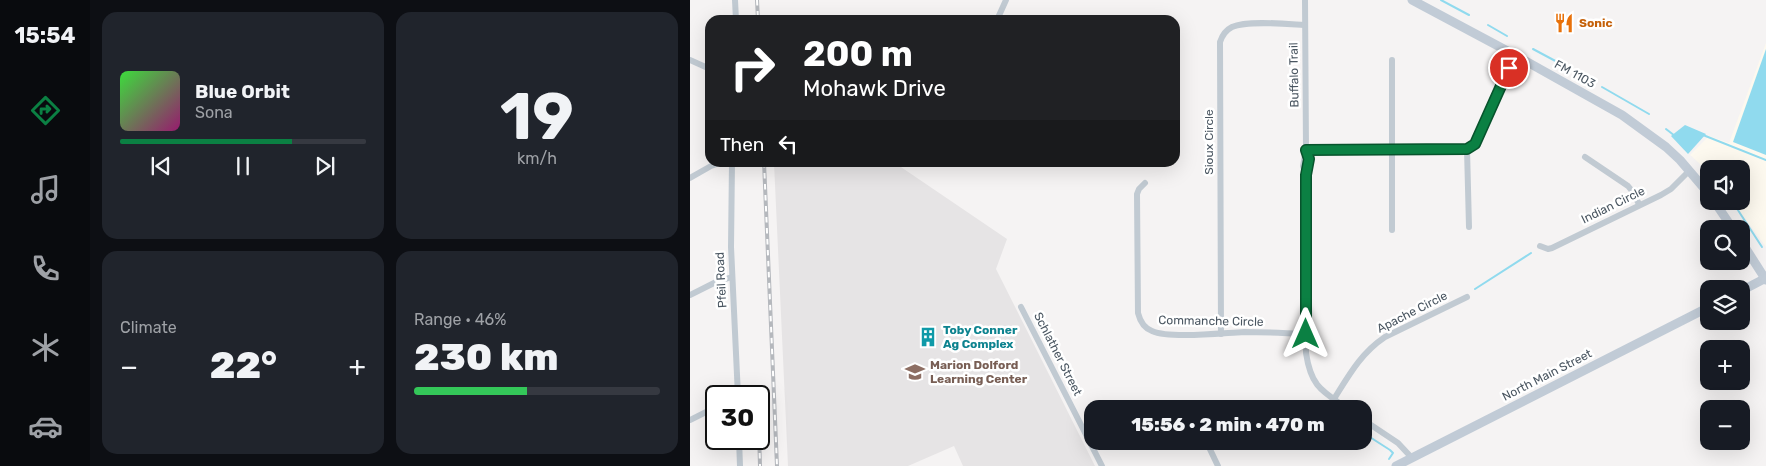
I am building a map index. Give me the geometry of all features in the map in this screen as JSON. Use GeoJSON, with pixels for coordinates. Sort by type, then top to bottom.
{"type":"FeatureCollection","features":[{"type":"Feature","properties":{"kind":"main road","name":"FM 1103"},"geometry":{"type":"LineString","coordinates":[[1412,0],[1622,115],[1666,147],[1700,184]]}},
{"type":"Feature","properties":{"kind":"main road"},"geometry":{"type":"LineString","coordinates":[[1750,255],[1766,279],[1750,287]]}},
{"type":"Feature","properties":{"kind":"main road","name":"North Main Street"},"geometry":{"type":"LineString","coordinates":[[1396,466],[1700,312]]}},
{"type":"Feature","properties":{"kind":"street"},"geometry":{"type":"LineString","coordinates":[[735,0],[736,15]]}},
{"type":"Feature","properties":{"kind":"street"},"geometry":{"type":"LineString","coordinates":[[999,15],[1006,0]]}},
{"type":"Feature","properties":{"kind":"street","name":"Buffalo Trail"},"geometry":{"type":"LineString","coordinates":[[1304,0],[1306,150],[1303,166],[1306,175],[1307,361],[1312,377],[1318,387],[1337,400]]}},
{"type":"Feature","properties":{"kind":"street","name":"Sioux Circle"},"geometry":{"type":"LineString","coordinates":[[1221,334],[1220,42],[1224,34],[1234,26],[1248,24],[1304,25]]}},
{"type":"Feature","properties":{"kind":"street"},"geometry":{"type":"LineString","coordinates":[[1306,150],[1467,149],[1475,144],[1515,55]]}},
{"type":"Feature","properties":{"kind":"street"},"geometry":{"type":"LineString","coordinates":[[690,60],[705,67]]}},
{"type":"Feature","properties":{"kind":"street"},"geometry":{"type":"LineString","coordinates":[[1392,60],[1392,230]]}},
{"type":"Feature","properties":{"kind":"street"},"geometry":{"type":"LineString","coordinates":[[1467,149],[1469,227]]}},
{"type":"Feature","properties":{"kind":"street"},"geometry":{"type":"LineString","coordinates":[[1586,157],[1628,186],[1639,204]]}},
{"type":"Feature","properties":{"kind":"street"},"geometry":{"type":"LineString","coordinates":[[690,178],[712,167]]}},
{"type":"Feature","properties":{"kind":"street","name":"Pfeil Road"},"geometry":{"type":"LineString","coordinates":[[732,167],[731,247],[737,385]]}},
{"type":"Feature","properties":{"kind":"street","name":"Indian Circle"},"geometry":{"type":"LineString","coordinates":[[1540,246],[1552,248],[1671,188],[1689,171]]}},
{"type":"Feature","properties":{"kind":"street","name":"Commanche Circle"},"geometry":{"type":"LineString","coordinates":[[1145,184],[1139,189],[1137,194],[1138,313],[1140,319],[1149,330],[1160,333],[1221,334],[1244,332],[1306,334]]}},
{"type":"Feature","properties":{"kind":"street"},"geometry":{"type":"LineString","coordinates":[[690,296],[732,276]]}},
{"type":"Feature","properties":{"kind":"street","name":"Apache Circle"},"geometry":{"type":"LineString","coordinates":[[1334,398],[1359,359],[1373,345],[1385,337],[1467,296]]}},
{"type":"Feature","properties":{"kind":"street","name":"Schlather Street"},"geometry":{"type":"LineString","coordinates":[[1021,307],[1102,466]]}},
{"type":"Feature","properties":{"kind":"street"},"geometry":{"type":"LineString","coordinates":[[690,420],[705,412]]}},
{"type":"Feature","properties":{"kind":"street"},"geometry":{"type":"LineString","coordinates":[[1372,426],[1398,444],[1412,458]]}},
{"type":"Feature","properties":{"kind":"street"},"geometry":{"type":"LineString","coordinates":[[739,450],[740,466]]}},
{"type":"Feature","properties":{"kind":"street"},"geometry":{"type":"LineString","coordinates":[[1210,450],[1218,466]]}},
{"type":"Feature","properties":{"kind":"shaded area"},"geometry":{"type":"Polygon","coordinates":[[[1766,43],[1766,247],[1750,225],[1750,220],[1746,220],[1739,210],[1750,210],[1750,160],[1700,160],[1700,164],[1690,155],[1709,136],[1729,143],[1766,43]]]}},
{"type":"Feature","properties":{"kind":"shaded area","name":"Marion Dolford Learning Center"},"geometry":{"type":"Polygon","coordinates":[[[774,167],[901,167],[1007,239],[996,269],[1084,444],[1084,450],[1087,450],[1095,466],[963,466],[954,446],[908,466],[788,466],[774,167]]]}},
{"type":"Feature","properties":{"kind":"water"},"geometry":{"type":"Polygon","coordinates":[[[1766,49],[1766,155],[1733,142],[1766,49]]]}},
{"type":"Feature","properties":{"kind":"water"},"geometry":{"type":"Polygon","coordinates":[[[1685,125],[1706,134],[1688,154],[1671,136],[1685,125]]]}},
{"type":"Feature","properties":{"kind":"waterway"},"geometry":{"type":"LineString","coordinates":[[1441,0],[1469,15]]}},
{"type":"Feature","properties":{"kind":"waterway"},"geometry":{"type":"LineString","coordinates":[[1488,25],[1507,36]]}},
{"type":"Feature","properties":{"kind":"waterway"},"geometry":{"type":"LineString","coordinates":[[1533,49],[1589,79]]}},
{"type":"Feature","properties":{"kind":"waterway"},"geometry":{"type":"LineString","coordinates":[[1602,87],[1649,114]]}},
{"type":"Feature","properties":{"kind":"waterway"},"geometry":{"type":"LineString","coordinates":[[1666,129],[1675,136]]}},
{"type":"Feature","properties":{"kind":"waterway"},"geometry":{"type":"LineString","coordinates":[[1703,135],[1766,160]]}},
{"type":"Feature","properties":{"kind":"waterway"},"geometry":{"type":"LineString","coordinates":[[1738,210],[1762,247]]}},
{"type":"Feature","properties":{"kind":"waterway"},"geometry":{"type":"LineString","coordinates":[[1475,289],[1531,253]]}},
{"type":"Feature","properties":{"kind":"waterway"},"geometry":{"type":"LineString","coordinates":[[1372,438],[1393,453],[1389,459]]}},
{"type":"Feature","properties":{"kind":"railway"},"geometry":{"type":"LineString","coordinates":[[757,0],[758,15]]}},
{"type":"Feature","properties":{"kind":"railway"},"geometry":{"type":"LineString","coordinates":[[764,167],[777,466]]}},
{"type":"Feature","properties":{"kind":"railway"},"geometry":{"type":"LineString","coordinates":[[760,450],[760,466]]}},
{"type":"Feature","properties":{"kind":"place","name":"Sonic"},"geometry":{"type":"Point","coordinates":[1564,23]}},
{"type":"Feature","properties":{"kind":"place","name":"Toby Conner Ag Complex"},"geometry":{"type":"Point","coordinates":[928,337]}},
{"type":"Feature","properties":{"kind":"place","name":"Marion Dolford Learning Center"},"geometry":{"type":"Point","coordinates":[915,372]}},
{"type":"Feature","properties":{"kind":"route"},"geometry":{"type":"LineString","coordinates":[[1306,334],[1306,175],[1309,166],[1306,150],[1467,149],[1472,147],[1509,68]]}}]}
